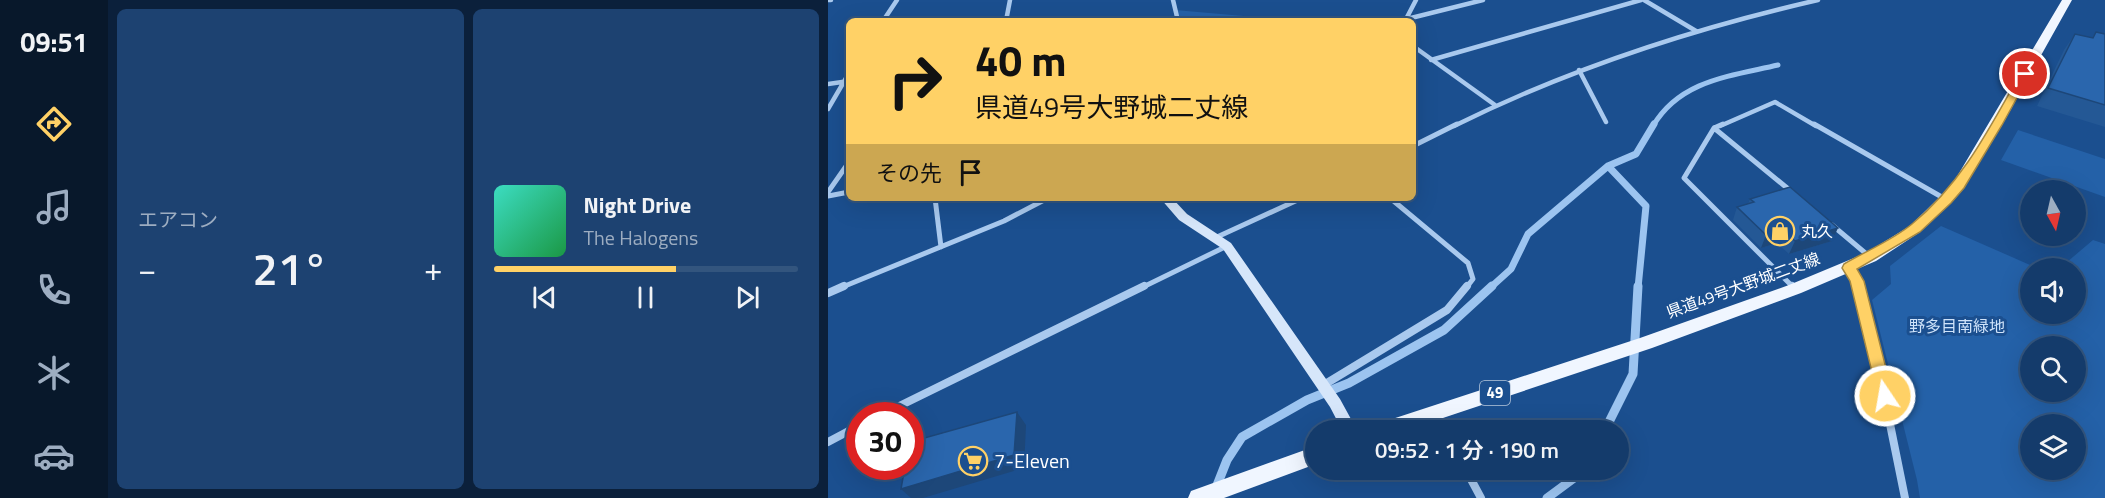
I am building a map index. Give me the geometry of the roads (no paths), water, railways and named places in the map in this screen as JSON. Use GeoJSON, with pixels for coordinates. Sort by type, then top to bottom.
{"type":"FeatureCollection","features":[{"type":"Feature","properties":{"kind":"main road","name":"県道49号大野城二丈線"},"geometry":{"type":"LineString","coordinates":[[1412,420],[1606,357],[1795,289],[1871,257],[1915,229],[1957,188],[1996,125],[2067,0]]}},
{"type":"Feature","properties":{"kind":"main road"},"geometry":{"type":"LineString","coordinates":[[1198,498],[1230,492],[1305,460]]}},
{"type":"Feature","properties":{"kind":"street"},"geometry":{"type":"LineString","coordinates":[[885,18],[897,0]]}},
{"type":"Feature","properties":{"kind":"street"},"geometry":{"type":"LineString","coordinates":[[1007,18],[1010,0]]}},
{"type":"Feature","properties":{"kind":"street"},"geometry":{"type":"LineString","coordinates":[[1173,0],[1177,18]]}},
{"type":"Feature","properties":{"kind":"street"},"geometry":{"type":"LineString","coordinates":[[1407,18],[1416,0]]}},
{"type":"Feature","properties":{"kind":"street"},"geometry":{"type":"LineString","coordinates":[[1414,18],[1483,0]]}},
{"type":"Feature","properties":{"kind":"street"},"geometry":{"type":"LineString","coordinates":[[1431,60],[1642,0],[1696,31]]}},
{"type":"Feature","properties":{"kind":"street"},"geometry":{"type":"LineString","coordinates":[[1416,144],[1495,105],[1578,70],[1696,31],[1818,0]]}},
{"type":"Feature","properties":{"kind":"street"},"geometry":{"type":"LineString","coordinates":[[1416,48],[1495,105]]}},
{"type":"Feature","properties":{"kind":"street"},"geometry":{"type":"LineString","coordinates":[[1578,70],[1606,122]]}},
{"type":"Feature","properties":{"kind":"street"},"geometry":{"type":"LineString","coordinates":[[828,84],[846,81]]}},
{"type":"Feature","properties":{"kind":"street"},"geometry":{"type":"LineString","coordinates":[[828,110],[846,81]]}},
{"type":"Feature","properties":{"kind":"street"},"geometry":{"type":"LineString","coordinates":[[1795,289],[1684,178],[1714,128],[1775,102],[1947,200]]}},
{"type":"Feature","properties":{"kind":"street"},"geometry":{"type":"LineString","coordinates":[[1714,128],[1795,194]]}},
{"type":"Feature","properties":{"kind":"street"},"geometry":{"type":"LineString","coordinates":[[828,194],[846,167]]}},
{"type":"Feature","properties":{"kind":"street"},"geometry":{"type":"LineString","coordinates":[[828,194],[846,192]]}},
{"type":"Feature","properties":{"kind":"street"},"geometry":{"type":"LineString","coordinates":[[935,201],[941,247]]}},
{"type":"Feature","properties":{"kind":"street"},"geometry":{"type":"LineString","coordinates":[[828,293],[1004,220],[1042,201]]}},
{"type":"Feature","properties":{"kind":"street"},"geometry":{"type":"LineString","coordinates":[[1169,201],[1183,218],[1222,241],[1335,403],[1344,420]]}},
{"type":"Feature","properties":{"kind":"street"},"geometry":{"type":"LineString","coordinates":[[906,402],[1296,201]]}},
{"type":"Feature","properties":{"kind":"street"},"geometry":{"type":"LineString","coordinates":[[1322,386],[1447,310],[1473,279],[1468,263],[1394,201]]}},
{"type":"Feature","properties":{"kind":"street"},"geometry":{"type":"LineString","coordinates":[[1822,217],[1871,257]]}},
{"type":"Feature","properties":{"kind":"street"},"geometry":{"type":"LineString","coordinates":[[1849,268],[1857,281],[1876,355],[1905,498]]}},
{"type":"Feature","properties":{"kind":"street"},"geometry":{"type":"LineString","coordinates":[[1435,412],[1440,420]]}},
{"type":"Feature","properties":{"kind":"street"},"geometry":{"type":"LineString","coordinates":[[828,442],[846,432]]}},
{"type":"Feature","properties":{"kind":"street"},"geometry":{"type":"LineString","coordinates":[[1471,480],[1481,498]]}},
{"type":"Feature","properties":{"kind":"waterway"},"geometry":{"type":"LineString","coordinates":[[1653,126],[1664,111],[1692,89],[1725,77],[1778,65]]}},
{"type":"Feature","properties":{"kind":"waterway"},"geometry":{"type":"LineString","coordinates":[[1608,166],[1636,154],[1654,124]]}},
{"type":"Feature","properties":{"kind":"waterway"},"geometry":{"type":"LineString","coordinates":[[1490,288],[1511,269],[1528,234],[1608,166]]}},
{"type":"Feature","properties":{"kind":"waterway"},"geometry":{"type":"LineString","coordinates":[[1608,166],[1646,206],[1638,288]]}},
{"type":"Feature","properties":{"kind":"waterway"},"geometry":{"type":"LineString","coordinates":[[1212,498],[1227,460],[1242,437],[1307,400],[1349,383],[1444,330],[1492,286]]}},
{"type":"Feature","properties":{"kind":"waterway"},"geometry":{"type":"LineString","coordinates":[[1610,420],[1633,374],[1638,286]]}},
{"type":"Feature","properties":{"kind":"waterway"},"geometry":{"type":"LineString","coordinates":[[1547,498],[1571,480]]}},
{"type":"Feature","properties":{"kind":"place","name":"丸久"},"geometry":{"type":"Point","coordinates":[1780,231]}},
{"type":"Feature","properties":{"kind":"place","name":"7-Eleven"},"geometry":{"type":"Point","coordinates":[973,461]}},
{"type":"Feature","properties":{"kind":"park label","name":"野多目南緑地"},"geometry":{"type":"Point","coordinates":[1957,326]}}]}
